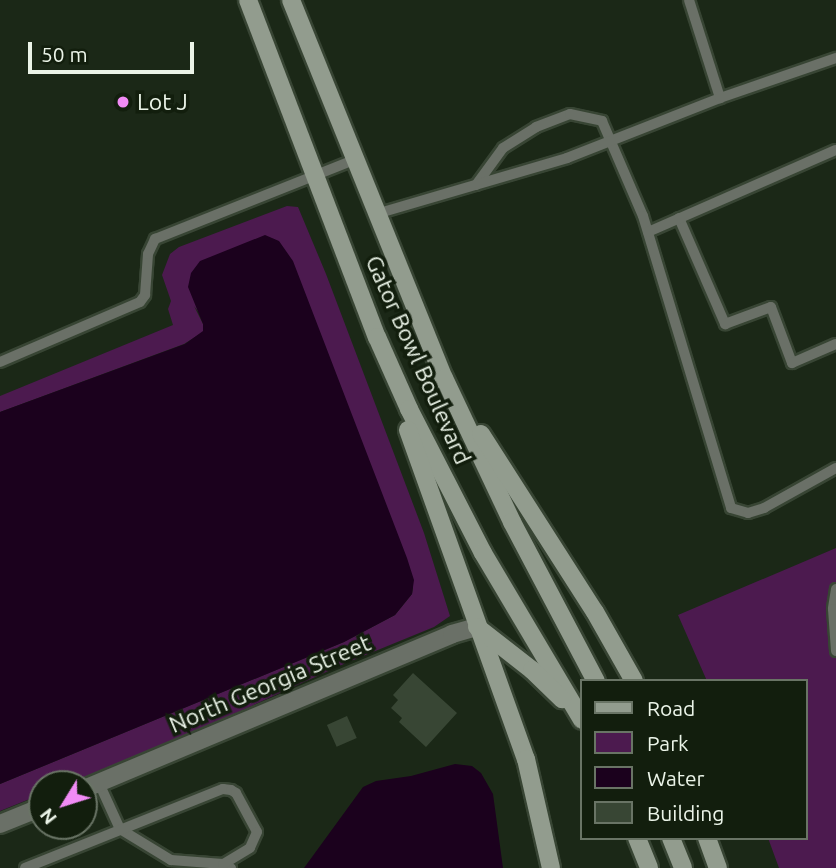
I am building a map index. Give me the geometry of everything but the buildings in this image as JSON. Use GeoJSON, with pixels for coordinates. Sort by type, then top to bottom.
{"type":"FeatureCollection","features":[{"type":"Feature","properties":{"kind":"main road","name":"Gator Bowl Boulevard"},"geometry":{"type":"LineString","coordinates":[[248,0],[377,337],[452,494],[580,718]]}},
{"type":"Feature","properties":{"kind":"main road","name":"Gator Bowl Boulevard"},"geometry":{"type":"LineString","coordinates":[[291,0],[444,378],[512,522],[595,679]]}},
{"type":"Feature","properties":{"kind":"main road"},"geometry":{"type":"LineString","coordinates":[[377,337],[477,627],[526,759],[551,868]]}},
{"type":"Feature","properties":{"kind":"main road"},"geometry":{"type":"LineString","coordinates":[[444,378],[595,612],[633,679]]}},
{"type":"Feature","properties":{"kind":"main road"},"geometry":{"type":"LineString","coordinates":[[477,627],[532,670],[580,719]]}},
{"type":"Feature","properties":{"kind":"main road"},"geometry":{"type":"LineString","coordinates":[[638,840],[649,868]]}},
{"type":"Feature","properties":{"kind":"main road"},"geometry":{"type":"LineString","coordinates":[[672,840],[683,868]]}},
{"type":"Feature","properties":{"kind":"main road"},"geometry":{"type":"LineString","coordinates":[[708,840],[718,868]]}},
{"type":"Feature","properties":{"kind":"street","name":"North Georgia Street"},"geometry":{"type":"LineString","coordinates":[[98,783],[452,634],[477,627]]}},
{"type":"Feature","properties":{"kind":"street"},"geometry":{"type":"LineString","coordinates":[[0,824],[28,813]]}},
{"type":"Feature","properties":{"kind":"lane"},"geometry":{"type":"LineString","coordinates":[[689,0],[720,97]]}},
{"type":"Feature","properties":{"kind":"lane"},"geometry":{"type":"LineString","coordinates":[[376,214],[612,142],[720,97],[836,58]]}},
{"type":"Feature","properties":{"kind":"lane"},"geometry":{"type":"LineString","coordinates":[[476,185],[503,148],[536,127],[570,114],[603,121],[648,232],[732,508],[748,513],[764,508],[836,468]]}},
{"type":"Feature","properties":{"kind":"lane"},"geometry":{"type":"LineString","coordinates":[[648,232],[836,150]]}},
{"type":"Feature","properties":{"kind":"lane"},"geometry":{"type":"LineString","coordinates":[[0,362],[140,302],[145,295],[148,254],[155,239],[354,160]]}},
{"type":"Feature","properties":{"kind":"lane"},"geometry":{"type":"LineString","coordinates":[[679,218],[726,324],[771,307],[792,363],[836,344]]}},
{"type":"Feature","properties":{"kind":"lane"},"geometry":{"type":"LineString","coordinates":[[836,589],[833,609],[836,651]]}},
{"type":"Feature","properties":{"kind":"lane"},"geometry":{"type":"LineString","coordinates":[[25,868],[120,829],[223,789],[236,793],[257,832],[250,848],[227,866],[171,860],[120,829],[98,795]]}},
{"type":"Feature","properties":{"kind":"lane"},"geometry":{"type":"LineString","coordinates":[[179,868],[191,863]]}},
{"type":"Feature","properties":{"kind":"green space"},"geometry":{"type":"Polygon","coordinates":[[[287,206],[298,207],[424,533],[450,616],[434,627],[346,663],[179,739],[98,772],[34,770],[344,642],[395,615],[412,594],[413,588],[194,306],[203,324],[203,332],[184,344],[0,412],[0,396],[173,325],[168,309],[171,301],[162,275],[170,254],[179,247],[287,206]]]}},
{"type":"Feature","properties":{"kind":"green space"},"geometry":{"type":"Polygon","coordinates":[[[836,548],[836,868],[779,868],[769,840],[808,840],[808,679],[706,679],[678,615],[836,548]]]}},
{"type":"Feature","properties":{"kind":"green space"},"geometry":{"type":"Polygon","coordinates":[[[28,772],[28,800],[0,811],[0,784],[28,772]]]}},
{"type":"Feature","properties":{"kind":"water"},"geometry":{"type":"Polygon","coordinates":[[[265,235],[279,241],[293,261],[407,558],[414,580],[412,594],[395,615],[344,642],[34,770],[28,770],[28,772],[0,784],[0,412],[185,344],[203,331],[203,324],[188,287],[191,273],[200,261],[265,235]]]}},
{"type":"Feature","properties":{"kind":"water"},"geometry":{"type":"Polygon","coordinates":[[[455,764],[472,766],[481,773],[493,794],[503,868],[304,868],[363,787],[376,781],[411,776],[455,764]]]}},
{"type":"Feature","properties":{"kind":"place","name":"Lot J"},"geometry":{"type":"Point","coordinates":[123,102]}}]}
